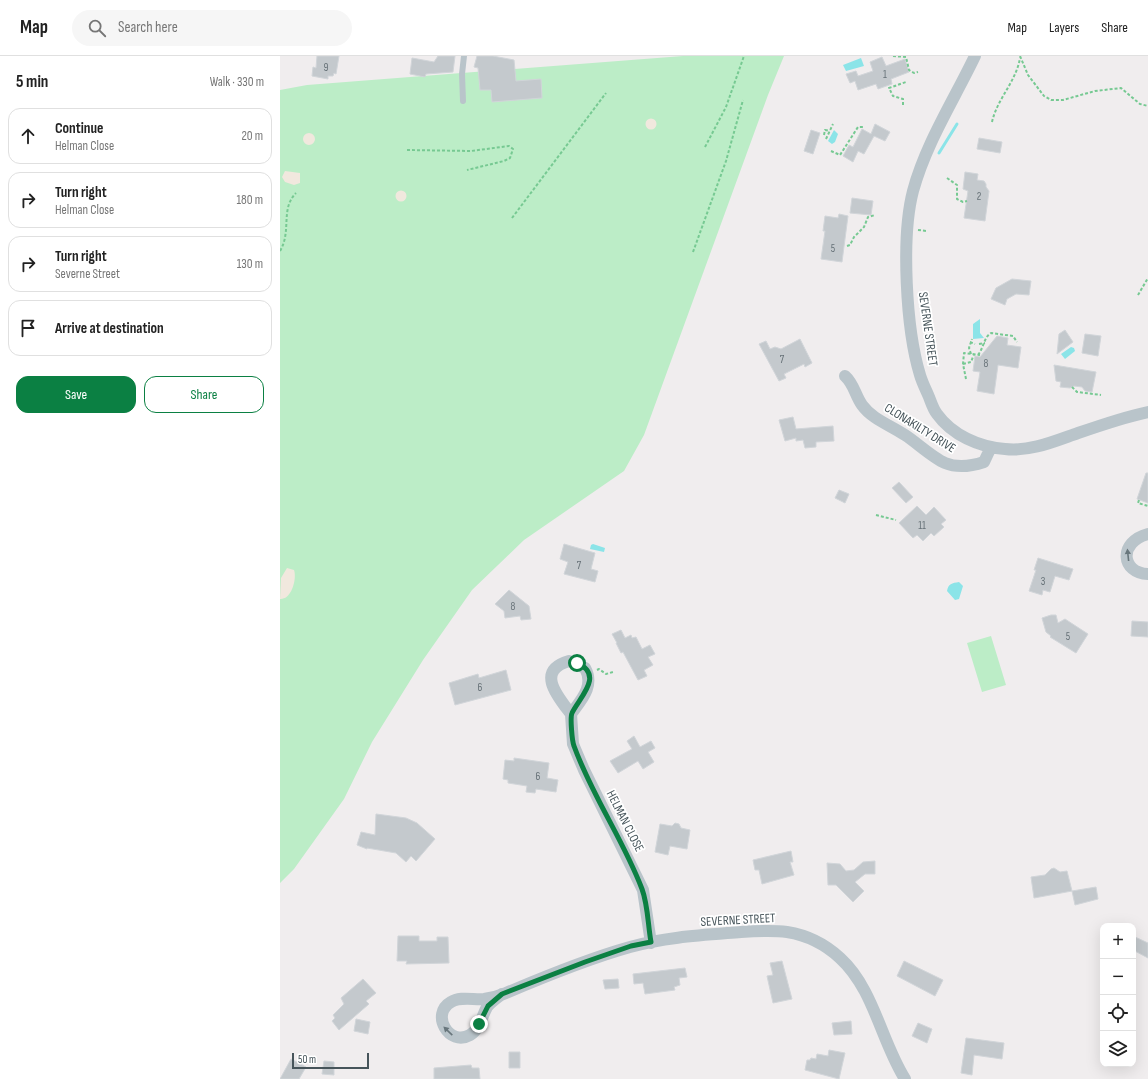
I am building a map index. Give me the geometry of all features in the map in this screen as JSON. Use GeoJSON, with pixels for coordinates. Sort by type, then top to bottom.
{"type":"FeatureCollection","features":[{"type":"Feature","properties":{"kind":"street","name":"SEVERNE STREET"},"geometry":{"type":"LineString","coordinates":[[975,56],[920,168],[913,192],[908,221],[908,284],[912,342],[920,376],[936,413],[968,440],[1006,450],[1033,447],[1148,412]]}},
{"type":"Feature","properties":{"kind":"street","name":"CLONAKILTY DRIVE"},"geometry":{"type":"LineString","coordinates":[[845,376],[850,380],[862,405],[874,417],[903,434],[945,463],[961,466],[974,466],[984,462],[991,447]]}},
{"type":"Feature","properties":{"kind":"street"},"geometry":{"type":"LineString","coordinates":[[1148,534],[1133,541],[1127,547],[1127,557],[1130,566],[1136,572],[1148,574]]}},
{"type":"Feature","properties":{"kind":"street"},"geometry":{"type":"LineString","coordinates":[[569,661],[581,665],[588,673],[587,691],[571,714],[554,691],[551,681],[554,671],[559,664],[569,661]]}},
{"type":"Feature","properties":{"kind":"street","name":"HELMAN CLOSE"},"geometry":{"type":"LineString","coordinates":[[571,714],[573,744],[584,770],[643,890],[651,942]]}},
{"type":"Feature","properties":{"kind":"street","name":"SEVERNE STREET"},"geometry":{"type":"LineString","coordinates":[[502,994],[488,1006],[479,1024],[471,1034],[465,1037],[456,1037],[445,1029],[442,1016],[446,1006],[457,999],[484,999],[502,994],[631,946],[651,942],[723,934],[765,931],[786,932],[808,938],[840,958],[852,971],[864,992],[902,1078]]}},
{"type":"Feature","properties":{"kind":"street"},"geometry":{"type":"LineString","coordinates":[[466,1000],[476,1007],[479,1013],[479,1024]]}},
{"type":"Feature","properties":{"kind":"lane"},"geometry":{"type":"LineString","coordinates":[[463,101],[462,74],[464,56]]}},
{"type":"Feature","properties":{"kind":"path"},"geometry":{"type":"LineString","coordinates":[[705,147],[726,107],[744,56]]}},
{"type":"Feature","properties":{"kind":"path"},"geometry":{"type":"LineString","coordinates":[[894,56],[906,57],[909,70],[914,73],[918,72]]}},
{"type":"Feature","properties":{"kind":"path"},"geometry":{"type":"LineString","coordinates":[[1020,56],[1028,76],[1044,96],[1051,100],[1063,100],[1095,91],[1121,88],[1140,104],[1148,106]]}},
{"type":"Feature","properties":{"kind":"path"},"geometry":{"type":"LineString","coordinates":[[992,122],[995,111],[1018,72],[1020,56]]}},
{"type":"Feature","properties":{"kind":"path"},"geometry":{"type":"LineString","coordinates":[[903,105],[904,100],[893,96],[889,88],[906,82]]}},
{"type":"Feature","properties":{"kind":"path"},"geometry":{"type":"LineString","coordinates":[[512,218],[606,93]]}},
{"type":"Feature","properties":{"kind":"path"},"geometry":{"type":"LineString","coordinates":[[693,252],[724,168],[743,100]]}},
{"type":"Feature","properties":{"kind":"path"},"geometry":{"type":"LineString","coordinates":[[826,139],[833,124]]}},
{"type":"Feature","properties":{"kind":"path"},"geometry":{"type":"LineString","coordinates":[[831,151],[840,155],[858,127],[863,127]]}},
{"type":"Feature","properties":{"kind":"path"},"geometry":{"type":"LineString","coordinates":[[824,135],[825,130],[830,131]]}},
{"type":"Feature","properties":{"kind":"path"},"geometry":{"type":"LineString","coordinates":[[408,150],[471,151],[509,146],[513,149],[510,158],[467,170]]}},
{"type":"Feature","properties":{"kind":"path"},"geometry":{"type":"LineString","coordinates":[[947,178],[957,186],[957,199],[959,201],[967,201]]}},
{"type":"Feature","properties":{"kind":"path"},"geometry":{"type":"LineString","coordinates":[[280,250],[286,239],[287,205],[296,193]]}},
{"type":"Feature","properties":{"kind":"path"},"geometry":{"type":"LineString","coordinates":[[847,246],[850,245],[854,237],[864,228],[868,217],[875,215]]}},
{"type":"Feature","properties":{"kind":"path"},"geometry":{"type":"LineString","coordinates":[[918,230],[927,231]]}},
{"type":"Feature","properties":{"kind":"path"},"geometry":{"type":"LineString","coordinates":[[1138,295],[1148,278]]}},
{"type":"Feature","properties":{"kind":"path"},"geometry":{"type":"LineString","coordinates":[[966,379],[963,364],[964,353],[979,355],[985,343],[985,338],[991,333],[1013,336],[1017,342]]}},
{"type":"Feature","properties":{"kind":"path"},"geometry":{"type":"LineString","coordinates":[[963,364],[971,362],[972,354],[970,342],[972,339]]}},
{"type":"Feature","properties":{"kind":"path"},"geometry":{"type":"LineString","coordinates":[[970,342],[975,344]]}},
{"type":"Feature","properties":{"kind":"path"},"geometry":{"type":"LineString","coordinates":[[979,344],[985,343]]}},
{"type":"Feature","properties":{"kind":"path"},"geometry":{"type":"LineString","coordinates":[[1072,387],[1077,392],[1101,395]]}},
{"type":"Feature","properties":{"kind":"path"},"geometry":{"type":"LineString","coordinates":[[1139,500],[1138,503],[1148,506]]}},
{"type":"Feature","properties":{"kind":"path"},"geometry":{"type":"LineString","coordinates":[[876,515],[896,520]]}},
{"type":"Feature","properties":{"kind":"path"},"geometry":{"type":"LineString","coordinates":[[588,673],[599,669],[606,674],[614,672]]}},
{"type":"Feature","properties":{"kind":"green space"},"geometry":{"type":"Polygon","coordinates":[[[683,56],[784,56],[768,95],[644,435],[624,471],[524,540],[472,590],[423,660],[372,742],[344,799],[294,869],[280,883],[280,90],[307,85],[683,56]]]}},
{"type":"Feature","properties":{"kind":"green space"},"geometry":{"type":"Polygon","coordinates":[[[991,636],[1006,685],[982,692],[967,643],[991,636]]]}},
{"type":"Feature","properties":{"kind":"sand"},"geometry":{"type":"Polygon","coordinates":[[[651,118],[655,120],[657,124],[655,128],[651,130],[647,128],[645,124],[647,120],[651,118]]]}},
{"type":"Feature","properties":{"kind":"sand"},"geometry":{"type":"Polygon","coordinates":[[[309,133],[313,135],[315,139],[313,143],[309,145],[305,143],[303,139],[305,135],[309,133]]]}},
{"type":"Feature","properties":{"kind":"sand"},"geometry":{"type":"Polygon","coordinates":[[[285,171],[300,173],[300,183],[294,185],[285,182],[282,177],[285,171]]]}},
{"type":"Feature","properties":{"kind":"sand"},"geometry":{"type":"Polygon","coordinates":[[[401,190],[405,192],[407,196],[405,200],[401,202],[397,200],[395,196],[397,192],[401,190]]]}},
{"type":"Feature","properties":{"kind":"sand"},"geometry":{"type":"Polygon","coordinates":[[[287,568],[294,570],[295,578],[293,588],[288,596],[280,599],[281,578],[287,568]]]}},
{"type":"Feature","properties":{"kind":"water"},"geometry":{"type":"Polygon","coordinates":[[[861,58],[864,66],[846,71],[843,65],[861,58]]]}},
{"type":"Feature","properties":{"kind":"water"},"geometry":{"type":"Polygon","coordinates":[[[834,130],[838,134],[835,142],[832,144],[828,141],[834,130]]]}},
{"type":"Feature","properties":{"kind":"water"},"geometry":{"type":"Polygon","coordinates":[[[980,319],[980,333],[984,338],[973,339],[973,324],[980,319]]]}},
{"type":"Feature","properties":{"kind":"water"},"geometry":{"type":"Polygon","coordinates":[[[1071,347],[1074,348],[1075,351],[1065,359],[1061,354],[1071,347]]]}},
{"type":"Feature","properties":{"kind":"water"},"geometry":{"type":"Polygon","coordinates":[[[593,544],[605,548],[604,552],[590,549],[591,545],[593,544]]]}},
{"type":"Feature","properties":{"kind":"water"},"geometry":{"type":"Polygon","coordinates":[[[959,582],[963,586],[959,599],[955,600],[947,591],[951,584],[959,582]]]}},
{"type":"Feature","properties":{"kind":"building"},"geometry":{"type":"Polygon","coordinates":[[[317,56],[339,56],[336,74],[334,73],[333,76],[328,76],[328,79],[312,76],[313,67],[316,68],[317,56]]]}},
{"type":"Feature","properties":{"kind":"building"},"geometry":{"type":"Polygon","coordinates":[[[438,56],[455,56],[453,72],[426,74],[425,77],[410,74],[412,58],[434,62],[438,56]]]}},
{"type":"Feature","properties":{"kind":"building"},"geometry":{"type":"Polygon","coordinates":[[[477,56],[493,56],[514,60],[516,81],[541,79],[542,98],[492,102],[491,90],[480,90],[478,68],[474,67],[477,56]]]}},
{"type":"Feature","properties":{"kind":"building"},"geometry":{"type":"Polygon","coordinates":[[[882,57],[886,66],[905,59],[909,72],[891,79],[892,84],[878,89],[876,84],[858,90],[855,81],[850,83],[846,74],[856,71],[858,76],[873,71],[870,62],[882,57]]]}},
{"type":"Feature","properties":{"kind":"building"},"geometry":{"type":"Polygon","coordinates":[[[875,124],[890,132],[885,141],[874,136],[864,154],[858,151],[853,162],[843,156],[849,145],[853,147],[862,129],[871,134],[875,124]]]}},
{"type":"Feature","properties":{"kind":"building"},"geometry":{"type":"Polygon","coordinates":[[[811,130],[820,133],[813,154],[804,151],[811,130]]]}},
{"type":"Feature","properties":{"kind":"building"},"geometry":{"type":"Polygon","coordinates":[[[979,138],[1002,142],[1000,153],[977,149],[979,138]]]}},
{"type":"Feature","properties":{"kind":"building"},"geometry":{"type":"Polygon","coordinates":[[[965,172],[978,174],[977,180],[984,181],[989,191],[985,221],[964,218],[968,191],[963,189],[965,172]]]}},
{"type":"Feature","properties":{"kind":"building"},"geometry":{"type":"Polygon","coordinates":[[[852,198],[873,201],[871,215],[850,213],[852,198]]]}},
{"type":"Feature","properties":{"kind":"building"},"geometry":{"type":"Polygon","coordinates":[[[839,214],[848,216],[842,262],[821,259],[825,231],[823,231],[825,216],[838,218],[839,214]]]}},
{"type":"Feature","properties":{"kind":"building"},"geometry":{"type":"Polygon","coordinates":[[[1012,279],[1031,281],[1029,295],[1016,294],[1007,299],[1005,305],[991,299],[996,288],[1012,279]]]}},
{"type":"Feature","properties":{"kind":"building"},"geometry":{"type":"Polygon","coordinates":[[[1065,330],[1073,342],[1057,354],[1059,334],[1065,330]]]}},
{"type":"Feature","properties":{"kind":"building"},"geometry":{"type":"Polygon","coordinates":[[[1085,334],[1101,336],[1098,356],[1082,353],[1085,334]]]}},
{"type":"Feature","properties":{"kind":"building"},"geometry":{"type":"Polygon","coordinates":[[[997,336],[1008,338],[1007,345],[1021,347],[1018,368],[998,365],[994,394],[977,391],[980,372],[973,371],[975,356],[980,357],[997,336]]]}},
{"type":"Feature","properties":{"kind":"building"},"geometry":{"type":"Polygon","coordinates":[[[800,339],[812,363],[805,367],[804,364],[784,374],[786,378],[779,381],[759,344],[766,341],[770,349],[775,347],[781,349],[800,339]]]}},
{"type":"Feature","properties":{"kind":"building"},"geometry":{"type":"Polygon","coordinates":[[[1054,365],[1096,372],[1092,392],[1085,391],[1082,387],[1060,387],[1061,382],[1056,381],[1054,365]]]}},
{"type":"Feature","properties":{"kind":"building"},"geometry":{"type":"Polygon","coordinates":[[[793,417],[796,429],[833,426],[834,441],[816,442],[816,447],[805,448],[803,440],[796,441],[796,438],[785,441],[779,420],[793,417]]]}},
{"type":"Feature","properties":{"kind":"building"},"geometry":{"type":"Polygon","coordinates":[[[1146,473],[1148,473],[1148,503],[1137,499],[1146,473]]]}},
{"type":"Feature","properties":{"kind":"building"},"geometry":{"type":"Polygon","coordinates":[[[899,482],[913,497],[906,503],[892,488],[899,482]]]}},
{"type":"Feature","properties":{"kind":"building"},"geometry":{"type":"Polygon","coordinates":[[[839,490],[849,494],[845,503],[835,498],[839,490]]]}},
{"type":"Feature","properties":{"kind":"building"},"geometry":{"type":"Polygon","coordinates":[[[917,506],[926,515],[934,507],[946,520],[941,524],[944,527],[934,536],[931,533],[923,541],[917,535],[913,538],[899,523],[917,506]]]}},
{"type":"Feature","properties":{"kind":"building"},"geometry":{"type":"Polygon","coordinates":[[[564,544],[595,553],[591,569],[598,571],[595,582],[564,574],[568,562],[560,559],[564,544]]]}},
{"type":"Feature","properties":{"kind":"building"},"geometry":{"type":"Polygon","coordinates":[[[1038,558],[1073,569],[1069,580],[1055,576],[1050,592],[1043,590],[1042,595],[1029,591],[1036,570],[1034,570],[1038,558]]]}},
{"type":"Feature","properties":{"kind":"building"},"geometry":{"type":"Polygon","coordinates":[[[509,590],[529,606],[531,619],[521,620],[520,616],[505,618],[504,611],[495,604],[509,590]]]}},
{"type":"Feature","properties":{"kind":"building"},"geometry":{"type":"Polygon","coordinates":[[[1056,615],[1058,623],[1065,619],[1088,634],[1076,653],[1050,637],[1051,636],[1046,632],[1042,618],[1056,615]]]}},
{"type":"Feature","properties":{"kind":"building"},"geometry":{"type":"Polygon","coordinates":[[[1132,621],[1148,622],[1148,637],[1131,636],[1132,621]]]}},
{"type":"Feature","properties":{"kind":"building"},"geometry":{"type":"Polygon","coordinates":[[[621,630],[625,638],[631,635],[632,638],[636,637],[642,649],[650,645],[655,654],[648,657],[653,665],[644,670],[647,676],[638,680],[623,652],[621,653],[612,634],[621,630]]]}},
{"type":"Feature","properties":{"kind":"building"},"geometry":{"type":"Polygon","coordinates":[[[506,670],[511,690],[455,705],[449,683],[478,674],[479,678],[506,670]]]}},
{"type":"Feature","properties":{"kind":"building"},"geometry":{"type":"Polygon","coordinates":[[[634,736],[640,747],[651,741],[655,748],[648,752],[654,762],[643,769],[638,761],[618,773],[610,761],[632,749],[627,741],[634,736]]]}},
{"type":"Feature","properties":{"kind":"building"},"geometry":{"type":"Polygon","coordinates":[[[514,758],[549,763],[547,778],[558,780],[556,792],[536,789],[535,793],[526,792],[527,786],[508,783],[508,780],[503,779],[505,760],[514,761],[514,758]]]}},
{"type":"Feature","properties":{"kind":"building"},"geometry":{"type":"Polygon","coordinates":[[[376,814],[406,818],[417,823],[435,839],[416,861],[411,856],[406,862],[396,853],[367,849],[357,845],[361,832],[375,835],[376,814]]]}},
{"type":"Feature","properties":{"kind":"building"},"geometry":{"type":"Polygon","coordinates":[[[675,823],[679,824],[681,828],[690,830],[687,849],[670,846],[668,855],[655,852],[660,824],[672,826],[675,823]]]}},
{"type":"Feature","properties":{"kind":"building"},"geometry":{"type":"Polygon","coordinates":[[[791,851],[793,862],[790,862],[794,875],[762,884],[759,870],[755,870],[753,860],[791,851]]]}},
{"type":"Feature","properties":{"kind":"building"},"geometry":{"type":"Polygon","coordinates":[[[875,861],[875,874],[865,874],[855,882],[864,891],[853,902],[836,885],[828,885],[827,863],[840,864],[846,871],[854,870],[863,862],[875,861]]]}},
{"type":"Feature","properties":{"kind":"building"},"geometry":{"type":"Polygon","coordinates":[[[1054,868],[1060,872],[1067,871],[1072,891],[1034,898],[1031,877],[1045,875],[1054,868]]]}},
{"type":"Feature","properties":{"kind":"building"},"geometry":{"type":"Polygon","coordinates":[[[1096,887],[1098,899],[1075,905],[1072,891],[1096,887]]]}},
{"type":"Feature","properties":{"kind":"building"},"geometry":{"type":"Polygon","coordinates":[[[398,936],[419,936],[419,941],[437,941],[437,937],[448,937],[449,963],[406,964],[407,961],[397,961],[398,936]]]}},
{"type":"Feature","properties":{"kind":"building"},"geometry":{"type":"Polygon","coordinates":[[[1136,937],[1148,943],[1148,958],[1136,952],[1136,937]]]}},
{"type":"Feature","properties":{"kind":"building"},"geometry":{"type":"Polygon","coordinates":[[[782,961],[792,999],[773,1003],[767,976],[773,975],[770,963],[782,961]]]}},
{"type":"Feature","properties":{"kind":"building"},"geometry":{"type":"Polygon","coordinates":[[[904,961],[943,980],[935,996],[897,976],[904,961]]]}},
{"type":"Feature","properties":{"kind":"building"},"geometry":{"type":"Polygon","coordinates":[[[685,968],[687,977],[679,978],[680,985],[674,987],[675,990],[645,994],[643,983],[634,984],[633,974],[685,968]]]}},
{"type":"Feature","properties":{"kind":"building"},"geometry":{"type":"Polygon","coordinates":[[[363,979],[376,993],[366,1001],[369,1004],[339,1030],[332,1021],[335,1018],[333,1015],[344,1004],[341,998],[363,979]]]}},
{"type":"Feature","properties":{"kind":"building"},"geometry":{"type":"Polygon","coordinates":[[[618,979],[619,988],[605,989],[603,980],[618,979]]]}},
{"type":"Feature","properties":{"kind":"building"},"geometry":{"type":"Polygon","coordinates":[[[356,1019],[370,1022],[368,1034],[354,1031],[356,1019]]]}},
{"type":"Feature","properties":{"kind":"building"},"geometry":{"type":"Polygon","coordinates":[[[851,1021],[852,1034],[834,1035],[832,1023],[851,1021]]]}},
{"type":"Feature","properties":{"kind":"building"},"geometry":{"type":"Polygon","coordinates":[[[918,1023],[932,1029],[927,1043],[912,1036],[918,1023]]]}},
{"type":"Feature","properties":{"kind":"building"},"geometry":{"type":"Polygon","coordinates":[[[966,1038],[1004,1043],[1002,1059],[974,1055],[972,1075],[961,1073],[966,1038]]]}},
{"type":"Feature","properties":{"kind":"building"},"geometry":{"type":"Polygon","coordinates":[[[829,1050],[845,1053],[839,1079],[805,1070],[807,1060],[810,1060],[811,1058],[816,1059],[817,1054],[828,1056],[829,1050]]]}},
{"type":"Feature","properties":{"kind":"building"},"geometry":{"type":"Polygon","coordinates":[[[509,1052],[520,1052],[520,1068],[509,1068],[509,1052]]]}},
{"type":"Feature","properties":{"kind":"building"},"geometry":{"type":"Polygon","coordinates":[[[291,1059],[306,1067],[299,1079],[280,1079],[291,1059]]]}},
{"type":"Feature","properties":{"kind":"building"},"geometry":{"type":"Polygon","coordinates":[[[324,1061],[334,1062],[334,1075],[322,1074],[324,1061]]]}},
{"type":"Feature","properties":{"kind":"building"},"geometry":{"type":"Polygon","coordinates":[[[471,1065],[472,1068],[479,1068],[480,1079],[434,1079],[434,1068],[471,1065]]]}},
{"type":"Feature","properties":{"kind":"waterway"},"geometry":{"type":"LineString","coordinates":[[939,153],[957,124]]}},
{"type":"Feature","properties":{"kind":"route"},"geometry":{"type":"LineString","coordinates":[[479,1024],[488,1006],[502,994],[535,980],[610,953],[631,946],[651,942],[643,890],[626,853],[605,814],[573,744],[571,714],[587,691],[589,682],[589,674],[585,668],[577,663]]}}]}
